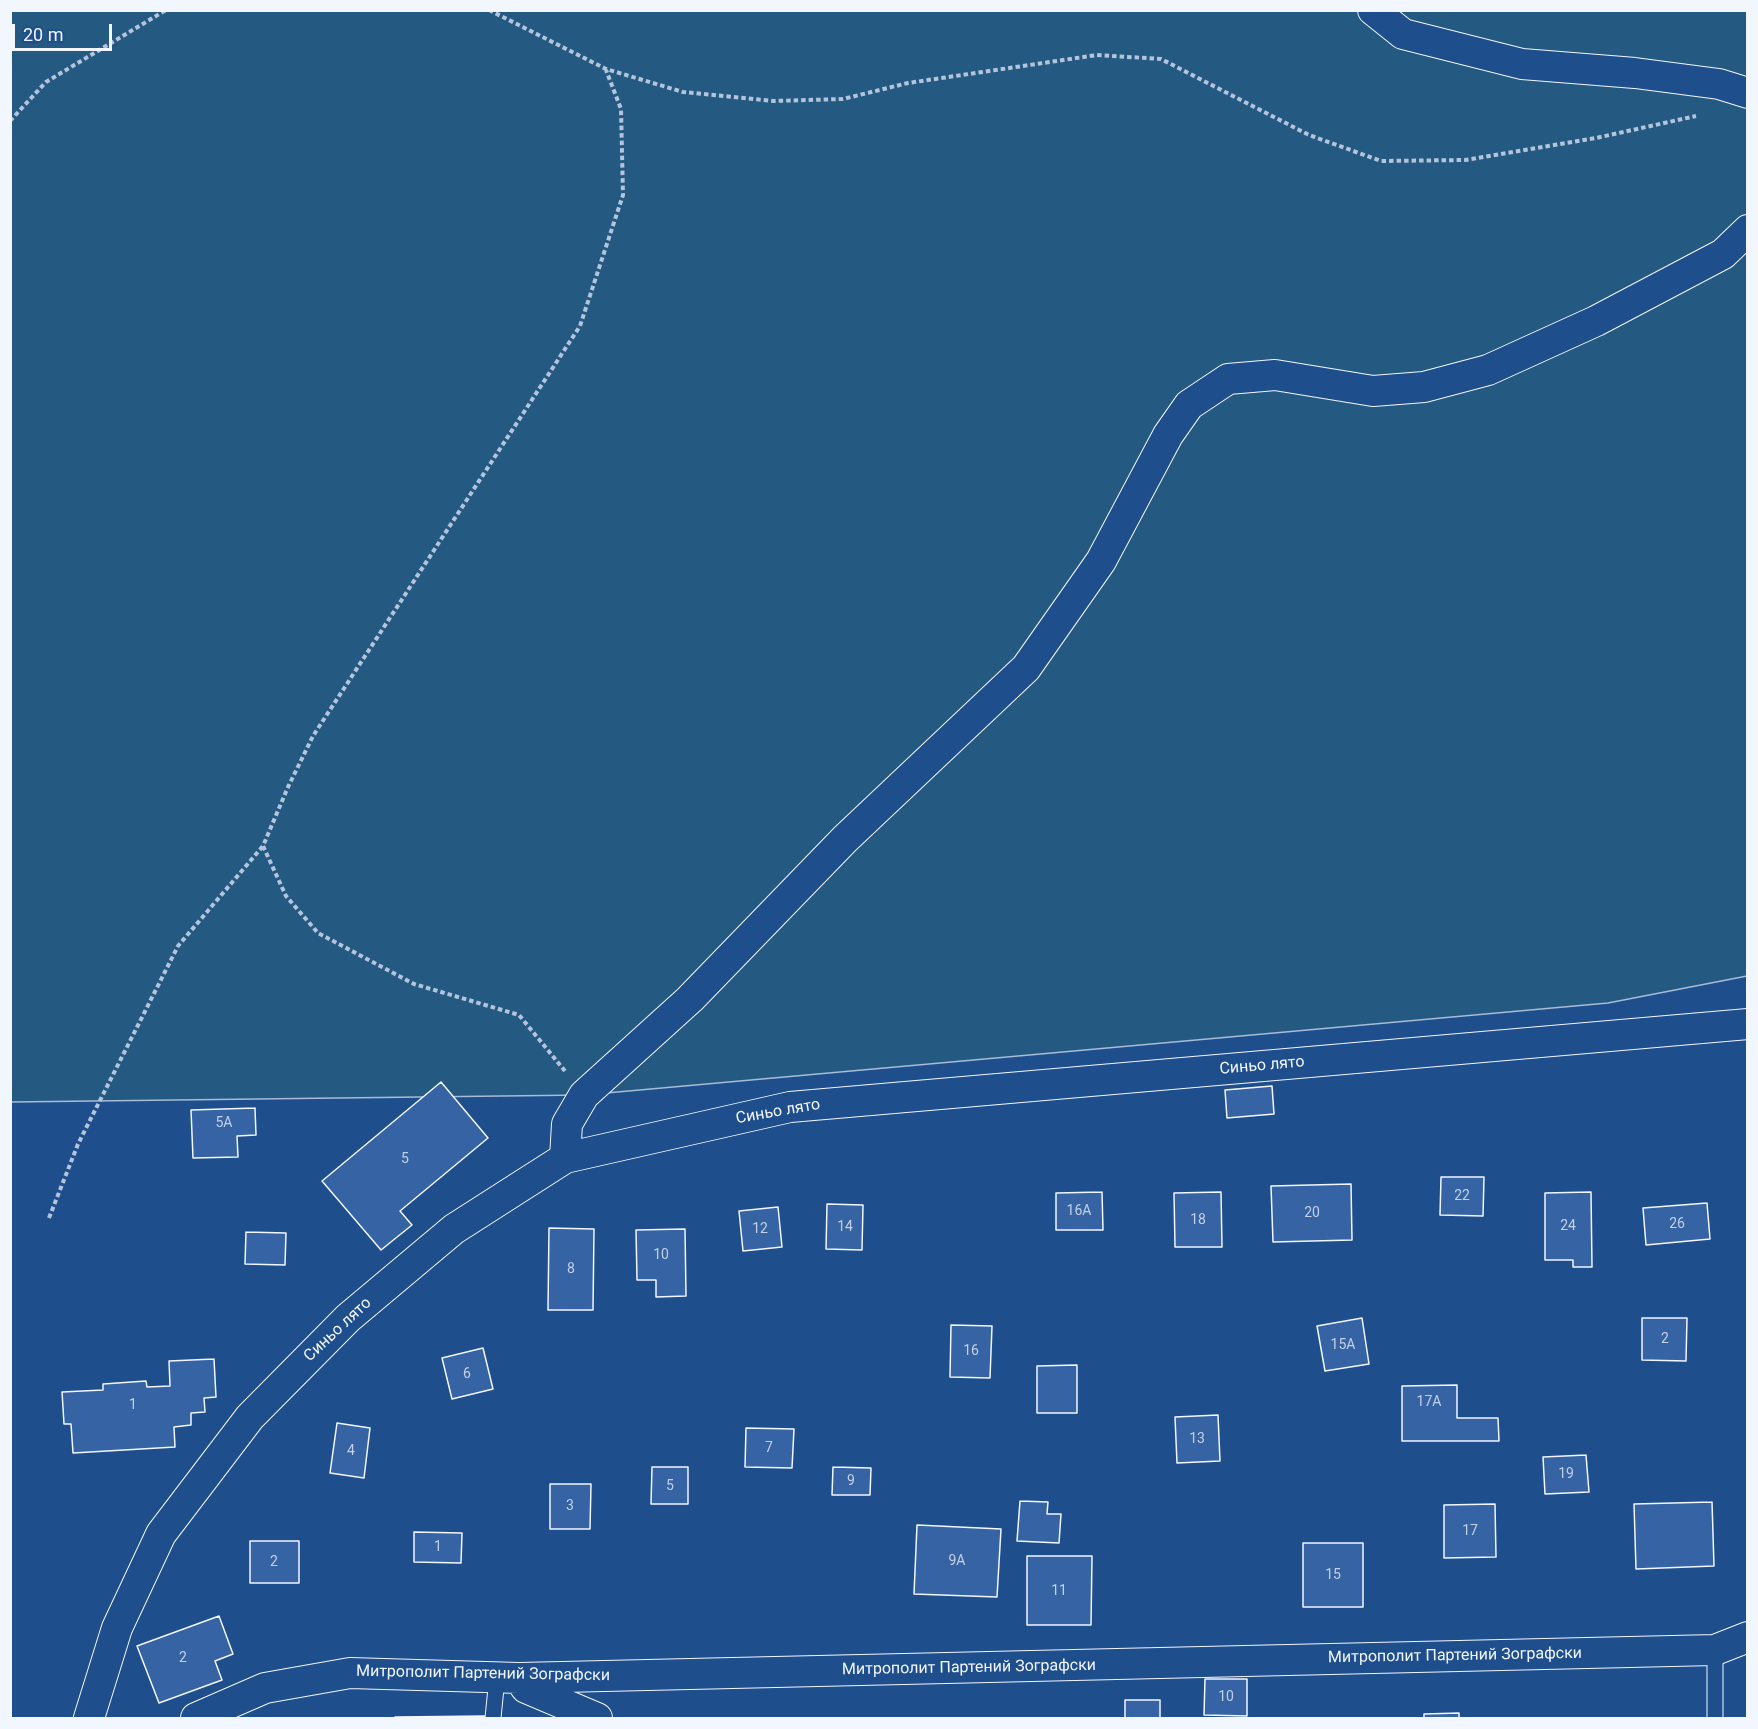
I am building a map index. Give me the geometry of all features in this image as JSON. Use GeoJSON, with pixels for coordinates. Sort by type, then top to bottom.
{"type":"FeatureCollection","features":[{"type":"Feature","properties":{"kind":"street"},"geometry":{"type":"LineString","coordinates":[[1373,10],[1403,34],[1522,64],[1719,84],[1748,93]]}},
{"type":"Feature","properties":{"kind":"street"},"geometry":{"type":"LineString","coordinates":[[565,1158],[567,1124],[584,1095],[690,999],[845,839],[1026,668],[1101,561],[1168,435],[1189,405],[1228,379],[1275,375],[1373,391],[1424,387],[1488,370],[1596,321],[1723,254],[1748,230]]}},
{"type":"Feature","properties":{"kind":"street","name":"Синьо лято"},"geometry":{"type":"LineString","coordinates":[[89,1719],[117,1628],[161,1534],[250,1416],[348,1318],[454,1229],[565,1158],[790,1107],[1748,1024]]}},
{"type":"Feature","properties":{"kind":"street","name":"Митрополит Партений Зографски"},"geometry":{"type":"LineString","coordinates":[[196,1719],[265,1688],[350,1672],[508,1678],[1715,1650],[1748,1637]]}},
{"type":"Feature","properties":{"kind":"street"},"geometry":{"type":"LineString","coordinates":[[508,1678],[597,1719]]}},
{"type":"Feature","properties":{"kind":"lane"},"geometry":{"type":"LineString","coordinates":[[1715,1650],[1715,1719]]}},
{"type":"Feature","properties":{"kind":"lane"},"geometry":{"type":"LineString","coordinates":[[493,1719],[508,1678]]}},
{"type":"Feature","properties":{"kind":"path"},"geometry":{"type":"LineString","coordinates":[[10,121],[46,82],[166,10]]}},
{"type":"Feature","properties":{"kind":"path"},"geometry":{"type":"LineString","coordinates":[[489,10],[606,69],[683,92],[773,101],[843,99],[908,83],[1097,55],[1161,59],[1310,135],[1381,161],[1465,160],[1596,138],[1701,114]]}},
{"type":"Feature","properties":{"kind":"path"},"geometry":{"type":"LineString","coordinates":[[49,1218],[78,1144],[178,946],[263,846],[288,787],[314,736],[580,326],[623,195],[621,109],[606,69]]}},
{"type":"Feature","properties":{"kind":"path"},"geometry":{"type":"LineString","coordinates":[[263,846],[286,896],[318,933],[414,984],[519,1015],[584,1095]]}},
{"type":"Feature","properties":{"kind":"shaded area"},"geometry":{"type":"Polygon","coordinates":[[[10,11],[1747,11],[1747,976],[1608,1003],[584,1095],[11,1102],[10,11]]]}},
{"type":"Feature","properties":{"kind":"building"},"geometry":{"type":"Polygon","coordinates":[[[441,1082],[488,1138],[400,1211],[412,1225],[381,1250],[322,1181],[441,1082]]]}},
{"type":"Feature","properties":{"kind":"building"},"geometry":{"type":"Polygon","coordinates":[[[1272,1086],[1274,1114],[1227,1118],[1225,1090],[1272,1086]]]}},
{"type":"Feature","properties":{"kind":"building"},"geometry":{"type":"Polygon","coordinates":[[[255,1108],[256,1135],[237,1136],[238,1157],[193,1158],[191,1110],[255,1108]]]}},
{"type":"Feature","properties":{"kind":"building"},"geometry":{"type":"Polygon","coordinates":[[[1441,1177],[1484,1177],[1483,1216],[1440,1215],[1441,1177]]]}},
{"type":"Feature","properties":{"kind":"building"},"geometry":{"type":"Polygon","coordinates":[[[1351,1184],[1352,1240],[1273,1242],[1271,1186],[1351,1184]]]}},
{"type":"Feature","properties":{"kind":"building"},"geometry":{"type":"Polygon","coordinates":[[[1102,1192],[1103,1230],[1056,1230],[1056,1193],[1102,1192]]]}},
{"type":"Feature","properties":{"kind":"building"},"geometry":{"type":"Polygon","coordinates":[[[1221,1192],[1222,1247],[1175,1247],[1174,1193],[1221,1192]]]}},
{"type":"Feature","properties":{"kind":"building"},"geometry":{"type":"Polygon","coordinates":[[[1591,1192],[1592,1267],[1573,1267],[1573,1260],[1545,1260],[1545,1193],[1591,1192]]]}},
{"type":"Feature","properties":{"kind":"building"},"geometry":{"type":"Polygon","coordinates":[[[1707,1203],[1710,1239],[1646,1245],[1643,1208],[1707,1203]]]}},
{"type":"Feature","properties":{"kind":"building"},"geometry":{"type":"Polygon","coordinates":[[[827,1204],[863,1205],[862,1250],[826,1249],[827,1204]]]}},
{"type":"Feature","properties":{"kind":"building"},"geometry":{"type":"Polygon","coordinates":[[[778,1207],[782,1247],[743,1251],[739,1211],[778,1207]]]}},
{"type":"Feature","properties":{"kind":"building"},"geometry":{"type":"Polygon","coordinates":[[[549,1228],[594,1229],[593,1310],[548,1310],[549,1228]]]}},
{"type":"Feature","properties":{"kind":"building"},"geometry":{"type":"Polygon","coordinates":[[[685,1229],[686,1296],[656,1297],[656,1280],[637,1280],[636,1230],[685,1229]]]}},
{"type":"Feature","properties":{"kind":"building"},"geometry":{"type":"Polygon","coordinates":[[[246,1232],[286,1233],[285,1265],[245,1264],[246,1232]]]}},
{"type":"Feature","properties":{"kind":"building"},"geometry":{"type":"Polygon","coordinates":[[[1362,1318],[1369,1364],[1325,1371],[1317,1326],[1362,1318]]]}},
{"type":"Feature","properties":{"kind":"building"},"geometry":{"type":"Polygon","coordinates":[[[1642,1318],[1687,1318],[1686,1361],[1642,1360],[1642,1318]]]}},
{"type":"Feature","properties":{"kind":"building"},"geometry":{"type":"Polygon","coordinates":[[[951,1325],[992,1326],[990,1378],[950,1377],[951,1325]]]}},
{"type":"Feature","properties":{"kind":"building"},"geometry":{"type":"Polygon","coordinates":[[[483,1348],[493,1389],[452,1399],[442,1358],[483,1348]]]}},
{"type":"Feature","properties":{"kind":"building"},"geometry":{"type":"Polygon","coordinates":[[[214,1359],[216,1397],[204,1398],[205,1412],[191,1413],[191,1425],[174,1427],[175,1447],[73,1453],[71,1424],[64,1424],[62,1392],[103,1390],[103,1384],[146,1381],[147,1387],[170,1386],[169,1361],[214,1359]]]}},
{"type":"Feature","properties":{"kind":"building"},"geometry":{"type":"Polygon","coordinates":[[[1077,1365],[1077,1413],[1037,1413],[1037,1366],[1077,1365]]]}},
{"type":"Feature","properties":{"kind":"building"},"geometry":{"type":"Polygon","coordinates":[[[1457,1385],[1457,1418],[1498,1418],[1499,1441],[1402,1441],[1402,1386],[1457,1385]]]}},
{"type":"Feature","properties":{"kind":"building"},"geometry":{"type":"Polygon","coordinates":[[[1218,1415],[1220,1461],[1177,1463],[1175,1417],[1218,1415]]]}},
{"type":"Feature","properties":{"kind":"building"},"geometry":{"type":"Polygon","coordinates":[[[337,1423],[370,1428],[364,1478],[330,1473],[337,1423]]]}},
{"type":"Feature","properties":{"kind":"building"},"geometry":{"type":"Polygon","coordinates":[[[746,1428],[794,1429],[792,1468],[745,1467],[746,1428]]]}},
{"type":"Feature","properties":{"kind":"building"},"geometry":{"type":"Polygon","coordinates":[[[1586,1455],[1589,1492],[1545,1494],[1543,1457],[1586,1455]]]}},
{"type":"Feature","properties":{"kind":"building"},"geometry":{"type":"Polygon","coordinates":[[[652,1467],[688,1467],[688,1504],[651,1504],[652,1467]]]}},
{"type":"Feature","properties":{"kind":"building"},"geometry":{"type":"Polygon","coordinates":[[[833,1467],[871,1468],[870,1495],[832,1495],[833,1467]]]}},
{"type":"Feature","properties":{"kind":"building"},"geometry":{"type":"Polygon","coordinates":[[[550,1484],[591,1484],[590,1529],[550,1529],[550,1484]]]}},
{"type":"Feature","properties":{"kind":"building"},"geometry":{"type":"Polygon","coordinates":[[[1020,1501],[1048,1502],[1047,1514],[1061,1514],[1059,1543],[1017,1541],[1020,1501]]]}},
{"type":"Feature","properties":{"kind":"building"},"geometry":{"type":"Polygon","coordinates":[[[1712,1502],[1714,1566],[1636,1569],[1634,1504],[1712,1502]]]}},
{"type":"Feature","properties":{"kind":"building"},"geometry":{"type":"Polygon","coordinates":[[[1495,1504],[1496,1557],[1444,1558],[1444,1505],[1495,1504]]]}},
{"type":"Feature","properties":{"kind":"building"},"geometry":{"type":"Polygon","coordinates":[[[917,1525],[1001,1529],[997,1597],[914,1594],[917,1525]]]}},
{"type":"Feature","properties":{"kind":"building"},"geometry":{"type":"Polygon","coordinates":[[[414,1532],[462,1533],[461,1563],[414,1562],[414,1532]]]}},
{"type":"Feature","properties":{"kind":"building"},"geometry":{"type":"Polygon","coordinates":[[[250,1541],[299,1541],[299,1583],[250,1583],[250,1541]]]}},
{"type":"Feature","properties":{"kind":"building"},"geometry":{"type":"Polygon","coordinates":[[[1303,1543],[1363,1543],[1363,1607],[1303,1607],[1303,1543]]]}},
{"type":"Feature","properties":{"kind":"building"},"geometry":{"type":"Polygon","coordinates":[[[1027,1556],[1092,1556],[1091,1625],[1027,1625],[1027,1556]]]}},
{"type":"Feature","properties":{"kind":"building"},"geometry":{"type":"Polygon","coordinates":[[[219,1616],[233,1654],[215,1661],[222,1680],[159,1703],[137,1646],[219,1616]]]}},
{"type":"Feature","properties":{"kind":"building"},"geometry":{"type":"Polygon","coordinates":[[[1205,1679],[1247,1679],[1247,1716],[1204,1715],[1205,1679]]]}},
{"type":"Feature","properties":{"kind":"building"},"geometry":{"type":"Polygon","coordinates":[[[1125,1700],[1160,1700],[1160,1718],[1125,1718],[1125,1700]]]}},
{"type":"Feature","properties":{"kind":"building"},"geometry":{"type":"Polygon","coordinates":[[[1459,1713],[1459,1718],[1424,1718],[1424,1714],[1459,1713]]]}},
{"type":"Feature","properties":{"kind":"building"},"geometry":{"type":"Polygon","coordinates":[[[485,1716],[485,1718],[395,1718],[395,1717],[485,1716]]]}}]}
